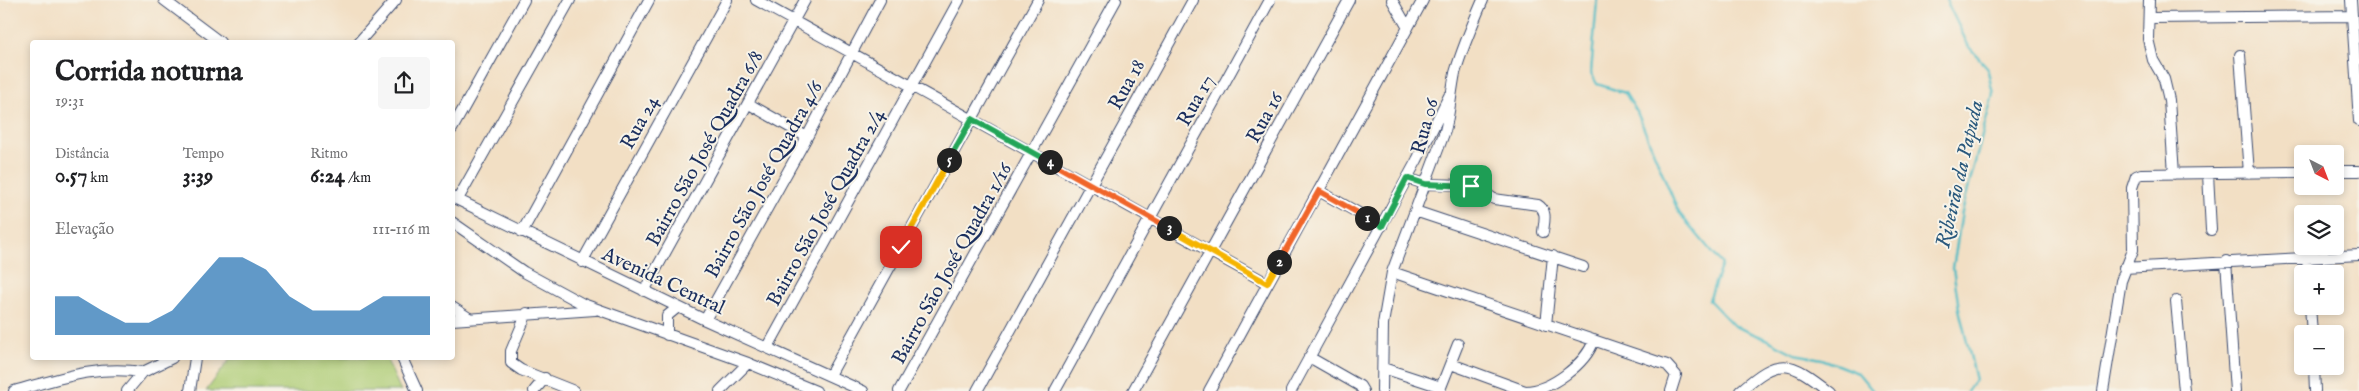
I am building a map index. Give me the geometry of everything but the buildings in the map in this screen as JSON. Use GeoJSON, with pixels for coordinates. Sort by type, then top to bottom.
{"type":"FeatureCollection","features":[{"type":"Feature","properties":{"kind":"street"},"geometry":{"type":"LineString","coordinates":[[164,0],[217,40]]}},
{"type":"Feature","properties":{"kind":"street"},"geometry":{"type":"LineString","coordinates":[[361,40],[396,0]]}},
{"type":"Feature","properties":{"kind":"street"},"geometry":{"type":"LineString","coordinates":[[455,124],[524,0]]}},
{"type":"Feature","properties":{"kind":"street"},"geometry":{"type":"LineString","coordinates":[[455,198],[570,0]]}},
{"type":"Feature","properties":{"kind":"street"},"geometry":{"type":"LineString","coordinates":[[522,232],[649,0]]}},
{"type":"Feature","properties":{"kind":"street","name":"Rua 24"},"geometry":{"type":"LineString","coordinates":[[582,262],[727,0]]}},
{"type":"Feature","properties":{"kind":"street"},"geometry":{"type":"LineString","coordinates":[[756,0],[850,54],[912,85],[1267,283]]}},
{"type":"Feature","properties":{"kind":"street","name":"Bairro São José Quadra 6/8"},"geometry":{"type":"LineString","coordinates":[[644,291],[805,0]]}},
{"type":"Feature","properties":{"kind":"street","name":"Bairro São José Quadra 4/6"},"geometry":{"type":"LineString","coordinates":[[705,320],[807,137],[880,0]]}},
{"type":"Feature","properties":{"kind":"street","name":"Bairro São José Quadra 2/4"},"geometry":{"type":"LineString","coordinates":[[768,347],[959,0]]}},
{"type":"Feature","properties":{"kind":"street"},"geometry":{"type":"LineString","coordinates":[[830,376],[1038,0]]}},
{"type":"Feature","properties":{"kind":"street","name":"Bairro São José Quadra 1/16"},"geometry":{"type":"LineString","coordinates":[[899,391],[1116,0]]}},
{"type":"Feature","properties":{"kind":"street","name":"Rua 18"},"geometry":{"type":"LineString","coordinates":[[977,391],[1193,0]]}},
{"type":"Feature","properties":{"kind":"street","name":"Rua 17"},"geometry":{"type":"LineString","coordinates":[[1055,391],[1270,0]]}},
{"type":"Feature","properties":{"kind":"street","name":"Rua 16"},"geometry":{"type":"LineString","coordinates":[[1133,391],[1348,0]]}},
{"type":"Feature","properties":{"kind":"street"},"geometry":{"type":"LineString","coordinates":[[1392,0],[1408,28]]}},
{"type":"Feature","properties":{"kind":"street"},"geometry":{"type":"LineString","coordinates":[[1209,391],[1423,0]]}},
{"type":"Feature","properties":{"kind":"street","name":"Rua 06"},"geometry":{"type":"LineString","coordinates":[[1382,391],[1384,317],[1392,272],[1450,112],[1451,93],[1456,71],[1483,0]]}},
{"type":"Feature","properties":{"kind":"street"},"geometry":{"type":"LineString","coordinates":[[2149,0],[2148,39],[2152,60],[2164,79],[2168,100],[2174,174]]}},
{"type":"Feature","properties":{"kind":"street"},"geometry":{"type":"LineString","coordinates":[[2351,0],[2359,121]]}},
{"type":"Feature","properties":{"kind":"street"},"geometry":{"type":"LineString","coordinates":[[2150,18],[2352,16]]}},
{"type":"Feature","properties":{"kind":"street"},"geometry":{"type":"LineString","coordinates":[[2240,55],[2248,173]]}},
{"type":"Feature","properties":{"kind":"street"},"geometry":{"type":"LineString","coordinates":[[1291,391],[1382,226],[1451,93]]}},
{"type":"Feature","properties":{"kind":"street"},"geometry":{"type":"LineString","coordinates":[[749,104],[807,137]]}},
{"type":"Feature","properties":{"kind":"street"},"geometry":{"type":"LineString","coordinates":[[2344,171],[2359,171]]}},
{"type":"Feature","properties":{"kind":"street"},"geometry":{"type":"LineString","coordinates":[[2103,391],[2118,294],[2124,268],[2133,250],[2132,188],[2136,176],[2141,174],[2294,172]]}},
{"type":"Feature","properties":{"kind":"street"},"geometry":{"type":"LineString","coordinates":[[2208,174],[2211,230]]}},
{"type":"Feature","properties":{"kind":"street"},"geometry":{"type":"LineString","coordinates":[[1407,178],[1425,184],[1466,185],[1479,189],[1494,199],[1538,205],[1543,208],[1545,213],[1543,232]]}},
{"type":"Feature","properties":{"kind":"street"},"geometry":{"type":"LineString","coordinates":[[1319,191],[1382,226]]}},
{"type":"Feature","properties":{"kind":"street","name":"Avenida Central"},"geometry":{"type":"LineString","coordinates":[[455,198],[582,262],[863,391]]}},
{"type":"Feature","properties":{"kind":"street"},"geometry":{"type":"LineString","coordinates":[[1415,211],[1583,267]]}},
{"type":"Feature","properties":{"kind":"street"},"geometry":{"type":"LineString","coordinates":[[455,224],[524,272],[583,304],[650,330],[748,363],[816,391]]}},
{"type":"Feature","properties":{"kind":"street"},"geometry":{"type":"LineString","coordinates":[[2124,268],[2307,256],[2359,255]]}},
{"type":"Feature","properties":{"kind":"street"},"geometry":{"type":"LineString","coordinates":[[1546,325],[1553,256]]}},
{"type":"Feature","properties":{"kind":"street"},"geometry":{"type":"LineString","coordinates":[[2307,256],[2308,265]]}},
{"type":"Feature","properties":{"kind":"street"},"geometry":{"type":"LineString","coordinates":[[2226,261],[2235,391]]}},
{"type":"Feature","properties":{"kind":"street"},"geometry":{"type":"LineString","coordinates":[[1392,272],[1667,365],[1676,375],[1671,391]]}},
{"type":"Feature","properties":{"kind":"street"},"geometry":{"type":"LineString","coordinates":[[650,330],[662,316],[664,300]]}},
{"type":"Feature","properties":{"kind":"street"},"geometry":{"type":"LineString","coordinates":[[2176,301],[2184,391]]}},
{"type":"Feature","properties":{"kind":"street"},"geometry":{"type":"LineString","coordinates":[[559,312],[583,304]]}},
{"type":"Feature","properties":{"kind":"street"},"geometry":{"type":"LineString","coordinates":[[667,336],[667,316],[678,307]]}},
{"type":"Feature","properties":{"kind":"street"},"geometry":{"type":"LineString","coordinates":[[455,309],[469,318]]}},
{"type":"Feature","properties":{"kind":"street"},"geometry":{"type":"LineString","coordinates":[[455,320],[527,313],[596,310]]}},
{"type":"Feature","properties":{"kind":"street"},"geometry":{"type":"LineString","coordinates":[[527,313],[511,351],[510,360],[518,368],[574,391]]}},
{"type":"Feature","properties":{"kind":"street"},"geometry":{"type":"LineString","coordinates":[[1451,364],[1525,390],[1534,391],[1581,363],[1588,356],[1594,340]]}},
{"type":"Feature","properties":{"kind":"street"},"geometry":{"type":"LineString","coordinates":[[1382,368],[1441,389],[1458,344]]}},
{"type":"Feature","properties":{"kind":"street"},"geometry":{"type":"LineString","coordinates":[[1309,357],[1354,382],[1363,391]]}},
{"type":"Feature","properties":{"kind":"street"},"geometry":{"type":"LineString","coordinates":[[127,391],[143,372],[168,360]]}},
{"type":"Feature","properties":{"kind":"street"},"geometry":{"type":"LineString","coordinates":[[183,391],[191,386],[195,360]]}},
{"type":"Feature","properties":{"kind":"street"},"geometry":{"type":"LineString","coordinates":[[403,360],[417,391]]}},
{"type":"Feature","properties":{"kind":"street"},"geometry":{"type":"LineString","coordinates":[[720,391],[748,363]]}},
{"type":"Feature","properties":{"kind":"street"},"geometry":{"type":"LineString","coordinates":[[1740,391],[1768,369],[1787,366],[1801,370],[1829,391]]}},
{"type":"Feature","properties":{"kind":"street"},"geometry":{"type":"LineString","coordinates":[[14,391],[86,371],[114,369],[143,372]]}},
{"type":"Feature","properties":{"kind":"street"},"geometry":{"type":"LineString","coordinates":[[2314,375],[2315,391]]}},
{"type":"Feature","properties":{"kind":"street"},"geometry":{"type":"LineString","coordinates":[[534,391],[545,378]]}},
{"type":"Feature","properties":{"kind":"green space"},"geometry":{"type":"Polygon","coordinates":[[[229,360],[387,360],[401,391],[206,391],[229,360]]]}},
{"type":"Feature","properties":{"kind":"waterway"},"geometry":{"type":"LineString","coordinates":[[1597,0],[1591,73],[1597,84],[1625,93],[1637,112],[1679,213],[1722,264],[1709,300],[1734,326],[1764,338],[1795,354],[1822,359],[1858,373],[1873,391]]}},
{"type":"Feature","properties":{"kind":"waterway","name":"Ribeirão da Papuda"},"geometry":{"type":"LineString","coordinates":[[1946,0],[1969,47],[1987,67],[1993,94],[1962,212],[1953,268],[1959,309],[1976,380],[1967,391]]}},
{"type":"Feature","properties":{"kind":"route"},"geometry":{"type":"LineString","coordinates":[[901,247],[972,119],[1267,283],[1319,191],[1382,226],[1407,178],[1425,184],[1471,186]]}}]}
